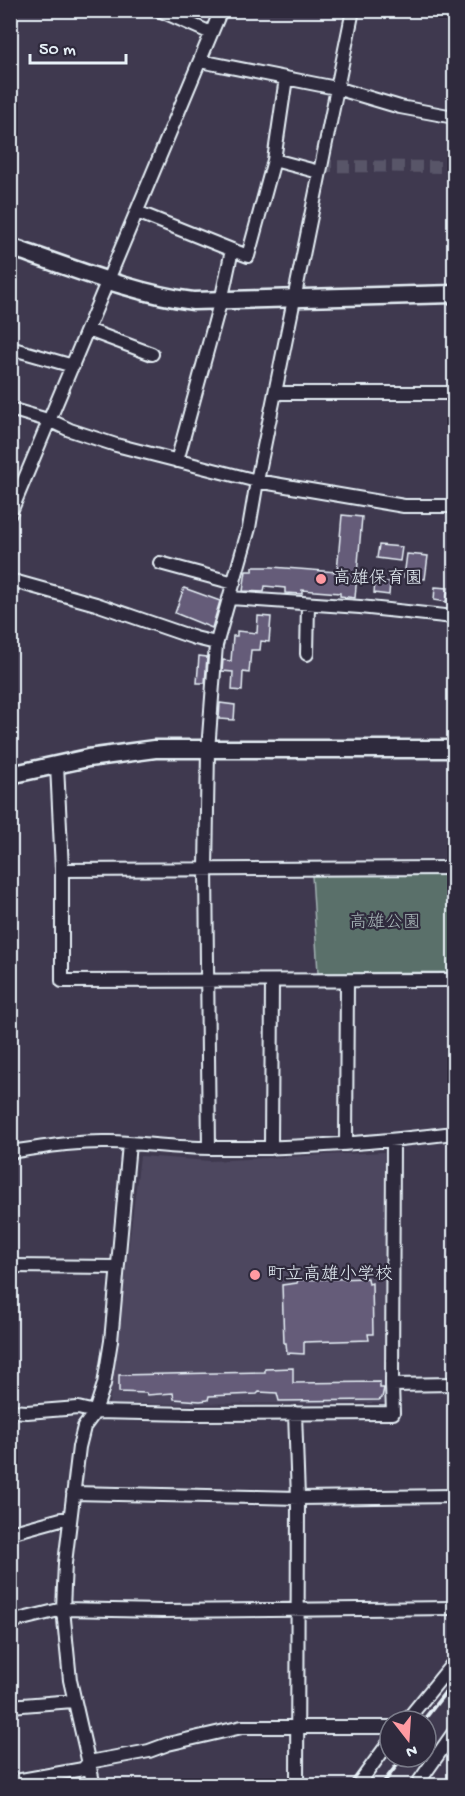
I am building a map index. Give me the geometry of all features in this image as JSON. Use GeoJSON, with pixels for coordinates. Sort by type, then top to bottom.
{"type":"FeatureCollection","features":[{"type":"Feature","properties":{"kind":"street"},"geometry":{"type":"LineString","coordinates":[[159,10],[211,33]]}},
{"type":"Feature","properties":{"kind":"street"},"geometry":{"type":"LineString","coordinates":[[10,514],[51,421],[107,280],[221,10]]}},
{"type":"Feature","properties":{"kind":"street"},"geometry":{"type":"LineString","coordinates":[[209,1148],[206,869],[208,750],[216,643],[249,528],[353,10]]}},
{"type":"Feature","properties":{"kind":"street"},"geometry":{"type":"LineString","coordinates":[[200,61],[336,88],[400,106],[454,117]]}},
{"type":"Feature","properties":{"kind":"street"},"geometry":{"type":"LineString","coordinates":[[137,212],[248,256],[274,160],[286,78]]}},
{"type":"Feature","properties":{"kind":"street"},"geometry":{"type":"LineString","coordinates":[[274,160],[319,172]]}},
{"type":"Feature","properties":{"kind":"street"},"geometry":{"type":"LineString","coordinates":[[10,247],[107,280],[179,299],[219,301],[454,294]]}},
{"type":"Feature","properties":{"kind":"street"},"geometry":{"type":"LineString","coordinates":[[177,461],[232,250]]}},
{"type":"Feature","properties":{"kind":"street"},"geometry":{"type":"LineString","coordinates":[[88,330],[152,354]]}},
{"type":"Feature","properties":{"kind":"street"},"geometry":{"type":"LineString","coordinates":[[10,348],[73,366]]}},
{"type":"Feature","properties":{"kind":"street"},"geometry":{"type":"LineString","coordinates":[[275,393],[454,393]]}},
{"type":"Feature","properties":{"kind":"street"},"geometry":{"type":"LineString","coordinates":[[10,409],[51,421],[70,430],[116,445],[257,481],[404,506],[454,506]]}},
{"type":"Feature","properties":{"kind":"street"},"geometry":{"type":"LineString","coordinates":[[160,563],[234,583]]}},
{"type":"Feature","properties":{"kind":"street"},"geometry":{"type":"LineString","coordinates":[[10,580],[96,604],[216,643]]}},
{"type":"Feature","properties":{"kind":"street"},"geometry":{"type":"LineString","coordinates":[[230,598],[360,607],[454,617]]}},
{"type":"Feature","properties":{"kind":"street"},"geometry":{"type":"LineString","coordinates":[[307,654],[308,604]]}},
{"type":"Feature","properties":{"kind":"street"},"geometry":{"type":"LineString","coordinates":[[10,776],[88,758],[155,749],[454,749]]}},
{"type":"Feature","properties":{"kind":"street"},"geometry":{"type":"LineString","coordinates":[[57,765],[62,870],[62,981],[454,980]]}},
{"type":"Feature","properties":{"kind":"street"},"geometry":{"type":"LineString","coordinates":[[62,870],[454,868]]}},
{"type":"Feature","properties":{"kind":"street"},"geometry":{"type":"LineString","coordinates":[[271,1148],[272,981]]}},
{"type":"Feature","properties":{"kind":"street"},"geometry":{"type":"LineString","coordinates":[[346,1144],[347,981]]}},
{"type":"Feature","properties":{"kind":"street"},"geometry":{"type":"LineString","coordinates":[[10,1152],[57,1145],[110,1142],[209,1148],[271,1148],[393,1141],[454,1133]]}},
{"type":"Feature","properties":{"kind":"street"},"geometry":{"type":"LineString","coordinates":[[10,1411],[78,1408],[95,1412],[393,1413],[393,1141]]}},
{"type":"Feature","properties":{"kind":"street"},"geometry":{"type":"LineString","coordinates":[[94,1785],[73,1701],[63,1609],[64,1563],[79,1447],[84,1427],[95,1412],[104,1384],[111,1341],[129,1144]]}},
{"type":"Feature","properties":{"kind":"street"},"geometry":{"type":"LineString","coordinates":[[10,1266],[116,1267]]}},
{"type":"Feature","properties":{"kind":"street"},"geometry":{"type":"LineString","coordinates":[[392,1385],[454,1384]]}},
{"type":"Feature","properties":{"kind":"street"},"geometry":{"type":"LineString","coordinates":[[295,1413],[298,1498],[297,1785]]}},
{"type":"Feature","properties":{"kind":"street"},"geometry":{"type":"LineString","coordinates":[[73,1493],[298,1498],[454,1496]]}},
{"type":"Feature","properties":{"kind":"street"},"geometry":{"type":"LineString","coordinates":[[10,1533],[61,1519],[69,1519]]}},
{"type":"Feature","properties":{"kind":"street"},"geometry":{"type":"LineString","coordinates":[[10,1622],[63,1609],[162,1611],[454,1608]]}},
{"type":"Feature","properties":{"kind":"street"},"geometry":{"type":"LineString","coordinates":[[416,1709],[454,1662]]}},
{"type":"Feature","properties":{"kind":"street"},"geometry":{"type":"LineString","coordinates":[[10,1706],[73,1701]]}},
{"type":"Feature","properties":{"kind":"street"},"geometry":{"type":"LineString","coordinates":[[10,1782],[83,1769],[89,1762],[149,1751],[168,1744],[242,1727],[378,1727]]}},
{"type":"Feature","properties":{"kind":"street"},"geometry":{"type":"LineString","coordinates":[[416,1785],[453,1736]]}},
{"type":"Feature","properties":{"kind":"street"},"geometry":{"type":"LineString","coordinates":[[357,1785],[378,1757]]}},
{"type":"Feature","properties":{"kind":"shaded area","name":"町立高雄小学校"},"geometry":{"type":"Polygon","coordinates":[[[384,1152],[384,1403],[109,1404],[140,1156],[210,1161],[384,1152]]]}},
{"type":"Feature","properties":{"kind":"green space","name":"高雄公園"},"geometry":{"type":"Polygon","coordinates":[[[454,872],[454,972],[318,973],[312,875],[454,872]]]}},
{"type":"Feature","properties":{"kind":"building"},"geometry":{"type":"Polygon","coordinates":[[[342,515],[362,517],[355,598],[340,596],[340,593],[302,590],[302,594],[285,593],[285,588],[265,586],[264,592],[243,591],[246,571],[253,571],[253,567],[337,572],[342,515]]]}},
{"type":"Feature","properties":{"kind":"building"},"geometry":{"type":"Polygon","coordinates":[[[379,545],[402,547],[400,561],[377,558],[379,545]]]}},
{"type":"Feature","properties":{"kind":"building"},"geometry":{"type":"Polygon","coordinates":[[[407,554],[428,556],[425,579],[404,577],[407,554]]]}},
{"type":"Feature","properties":{"kind":"building"},"geometry":{"type":"Polygon","coordinates":[[[375,581],[390,582],[389,595],[374,593],[375,581]]]}},
{"type":"Feature","properties":{"kind":"building"},"geometry":{"type":"Polygon","coordinates":[[[435,587],[448,588],[446,602],[434,600],[435,587]]]}},
{"type":"Feature","properties":{"kind":"building"},"geometry":{"type":"Polygon","coordinates":[[[184,588],[220,601],[212,628],[175,613],[184,588]]]}},
{"type":"Feature","properties":{"kind":"building"},"geometry":{"type":"Polygon","coordinates":[[[258,616],[271,617],[269,642],[261,641],[260,650],[251,650],[249,673],[243,672],[242,691],[232,690],[233,672],[222,671],[223,660],[231,661],[233,636],[237,636],[237,631],[257,633],[258,616]]]}},
{"type":"Feature","properties":{"kind":"building"},"geometry":{"type":"Polygon","coordinates":[[[199,656],[207,657],[205,683],[197,683],[199,656]]]}},
{"type":"Feature","properties":{"kind":"building"},"geometry":{"type":"Polygon","coordinates":[[[220,703],[235,705],[234,720],[219,719],[220,703]]]}},
{"type":"Feature","properties":{"kind":"building"},"geometry":{"type":"Polygon","coordinates":[[[368,1278],[369,1284],[372,1283],[373,1334],[368,1334],[369,1340],[304,1342],[304,1354],[287,1353],[286,1343],[284,1343],[282,1285],[297,1283],[298,1280],[368,1278]]]}},
{"type":"Feature","properties":{"kind":"building"},"geometry":{"type":"Polygon","coordinates":[[[293,1368],[293,1383],[380,1382],[380,1388],[384,1388],[382,1398],[379,1400],[279,1401],[277,1393],[259,1392],[257,1394],[209,1396],[208,1400],[200,1401],[174,1399],[173,1393],[147,1395],[146,1393],[119,1392],[119,1375],[265,1372],[265,1369],[293,1368]]]}},
{"type":"Feature","properties":{"kind":"tunnel"},"geometry":{"type":"LineString","coordinates":[[320,166],[454,167]]}},
{"type":"Feature","properties":{"kind":"railway"},"geometry":{"type":"LineString","coordinates":[[432,1709],[454,1681]]}},
{"type":"Feature","properties":{"kind":"railway"},"geometry":{"type":"LineString","coordinates":[[381,1786],[394,1769]]}},
{"type":"Feature","properties":{"kind":"place","name":"高雄保育園"},"geometry":{"type":"Point","coordinates":[321,579]}},
{"type":"Feature","properties":{"kind":"place","name":"町立高雄小学校"},"geometry":{"type":"Point","coordinates":[255,1275]}}]}
